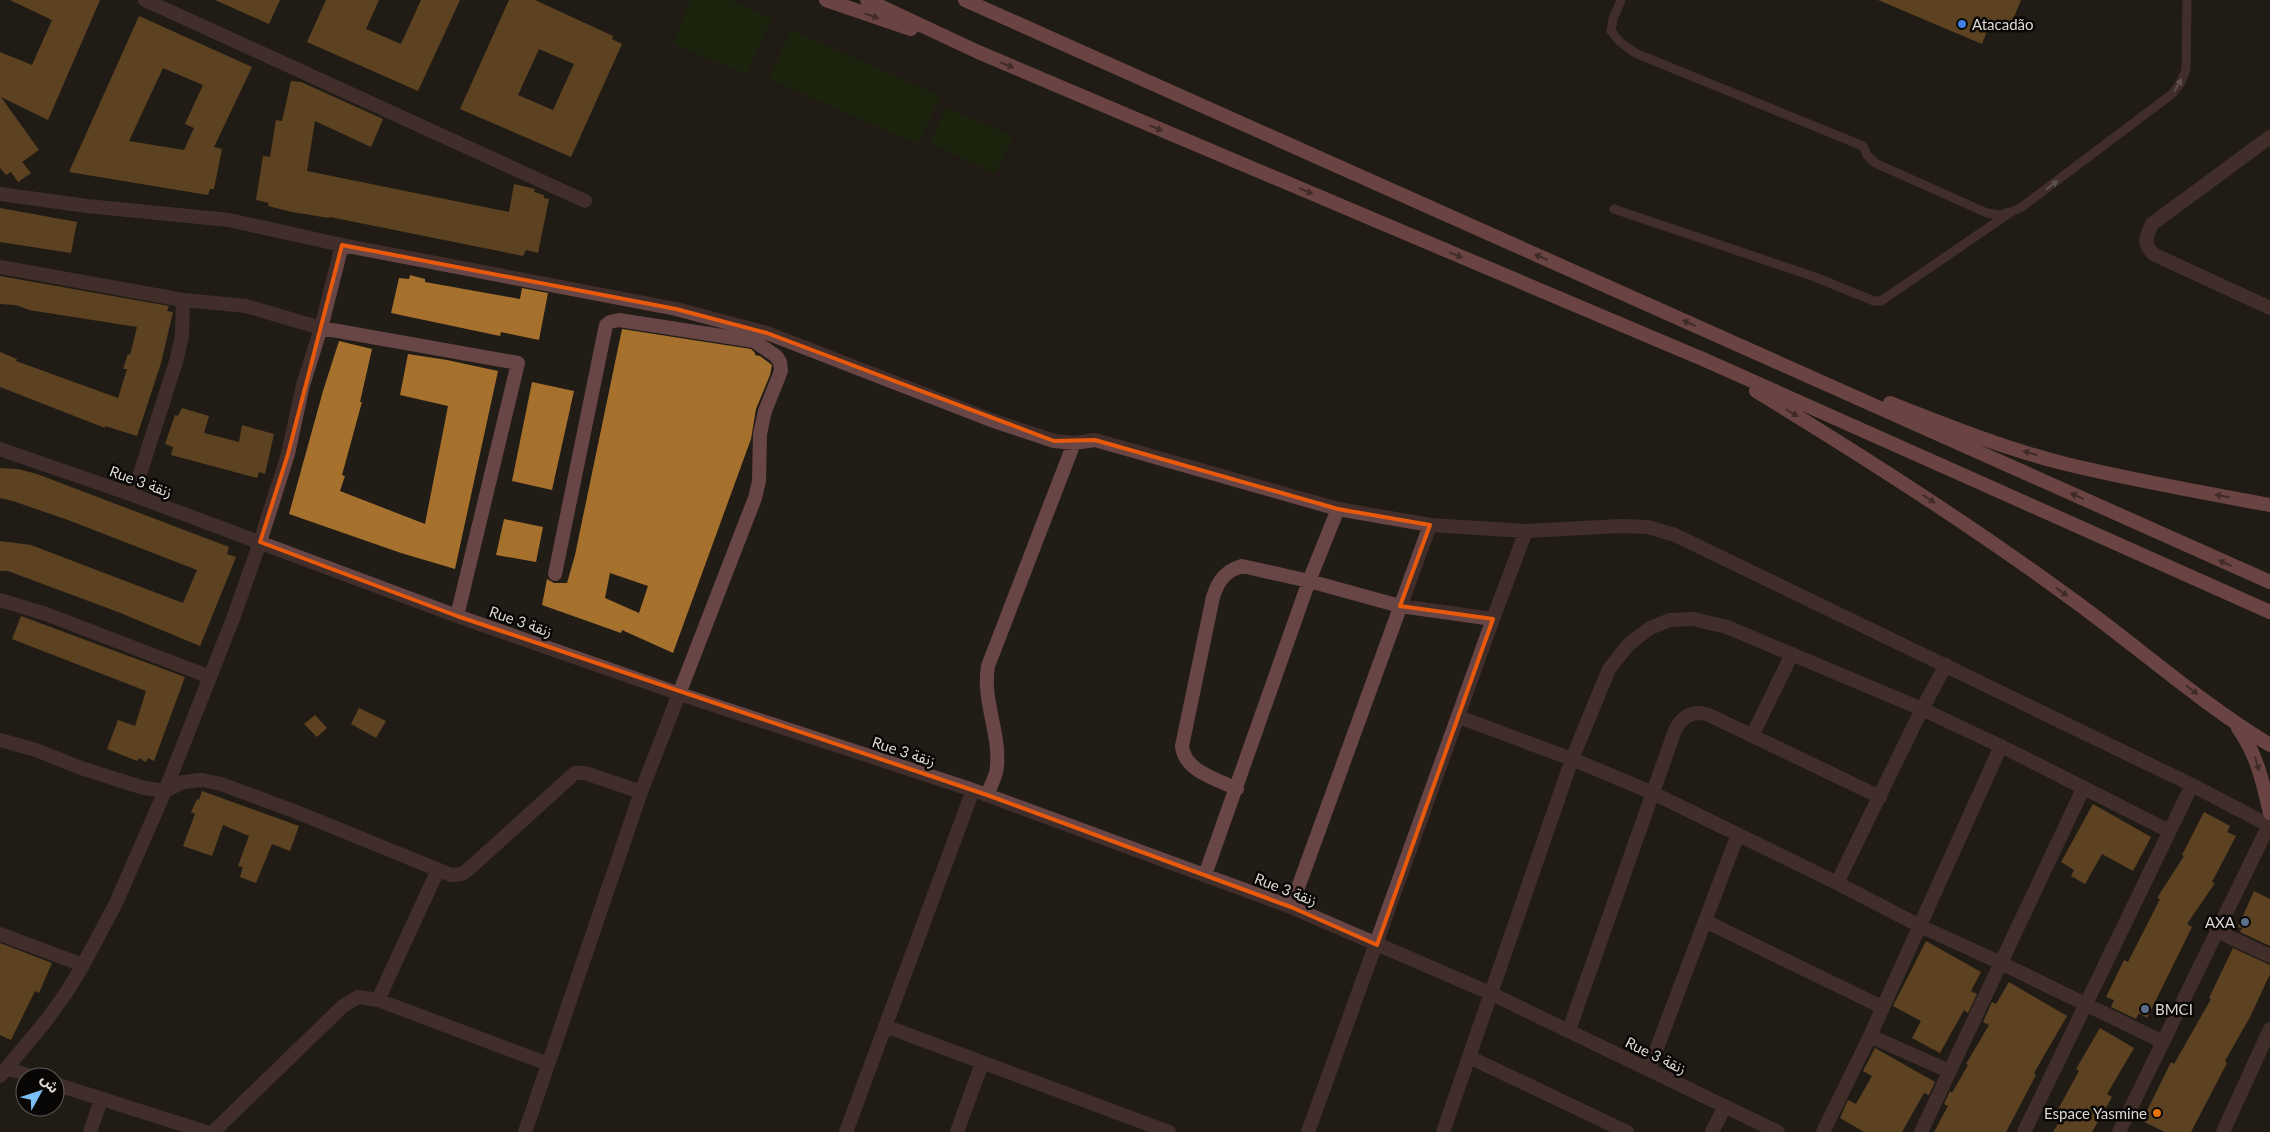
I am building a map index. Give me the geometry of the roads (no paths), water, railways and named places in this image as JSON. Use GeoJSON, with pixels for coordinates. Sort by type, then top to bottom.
{"type":"FeatureCollection","features":[{"type":"Feature","properties":{"kind":"highway"},"geometry":{"type":"LineString","coordinates":[[826,0],[978,52]]}},
{"type":"Feature","properties":{"kind":"highway"},"geometry":{"type":"LineString","coordinates":[[867,0],[978,52],[1705,360],[2270,612]]}},
{"type":"Feature","properties":{"kind":"highway"},"geometry":{"type":"LineString","coordinates":[[965,0],[2270,582]]}},
{"type":"Feature","properties":{"kind":"highway"},"geometry":{"type":"LineString","coordinates":[[1722,338],[1966,433],[2060,462],[2148,482],[2270,505]]}},
{"type":"Feature","properties":{"kind":"highway"},"geometry":{"type":"LineString","coordinates":[[1705,360],[1864,457],[1967,524],[2071,598],[2233,722],[2270,745]]}},
{"type":"Feature","properties":{"kind":"highway"},"geometry":{"type":"LineString","coordinates":[[2233,722],[2252,749],[2257,762],[2270,822]]}},
{"type":"Feature","properties":{"kind":"street"},"geometry":{"type":"LineString","coordinates":[[144,0],[585,201]]}},
{"type":"Feature","properties":{"kind":"street"},"geometry":{"type":"LineString","coordinates":[[2270,137],[2152,224],[2145,237],[2146,246],[2155,255],[2270,308]]}},
{"type":"Feature","properties":{"kind":"street"},"geometry":{"type":"LineString","coordinates":[[0,194],[86,206],[229,220],[342,245],[667,307],[767,333],[991,420],[1054,441],[1074,443],[1095,440],[1338,510],[1430,525],[1526,531],[1648,526],[1675,535],[2270,822],[2119,1132]]}},
{"type":"Feature","properties":{"kind":"street"},"geometry":{"type":"LineString","coordinates":[[4,1072],[45,1022],[83,965],[116,903],[166,791],[248,580],[288,454],[303,385],[321,328],[342,245]]}},
{"type":"Feature","properties":{"kind":"street"},"geometry":{"type":"LineString","coordinates":[[0,266],[183,300],[246,306],[321,328],[518,363],[456,616]]}},
{"type":"Feature","properties":{"kind":"street"},"geometry":{"type":"LineString","coordinates":[[133,495],[176,362],[182,336],[183,300]]}},
{"type":"Feature","properties":{"kind":"street"},"geometry":{"type":"LineString","coordinates":[[526,1132],[641,792],[755,498],[759,481],[760,434],[765,411],[781,372],[780,362],[776,356],[754,340],[619,320],[610,322],[606,326],[555,574]]}},
{"type":"Feature","properties":{"kind":"street"},"geometry":{"type":"LineString","coordinates":[[987,795],[998,768],[997,741],[986,680],[988,666],[1074,443]]}},
{"type":"Feature","properties":{"kind":"street","name":"Rue 3 زنقة"},"geometry":{"type":"LineString","coordinates":[[0,449],[133,495],[456,616],[680,694],[973,790],[1290,906],[1490,993],[1778,1132]]}},
{"type":"Feature","properties":{"kind":"street"},"geometry":{"type":"LineString","coordinates":[[1205,875],[1310,581],[1338,510]]}},
{"type":"Feature","properties":{"kind":"street"},"geometry":{"type":"LineString","coordinates":[[1290,906],[1430,525]]}},
{"type":"Feature","properties":{"kind":"street"},"geometry":{"type":"LineString","coordinates":[[1308,1132],[1459,717],[1492,619],[1526,531]]}},
{"type":"Feature","properties":{"kind":"street"},"geometry":{"type":"LineString","coordinates":[[1237,788],[1198,770],[1188,763],[1183,754],[1182,746],[1217,584],[1225,574],[1242,566],[1310,581],[1400,606],[1492,619]]}},
{"type":"Feature","properties":{"kind":"street"},"geometry":{"type":"LineString","coordinates":[[0,600],[46,614],[210,677]]}},
{"type":"Feature","properties":{"kind":"street"},"geometry":{"type":"LineString","coordinates":[[1444,1132],[1490,993],[1572,759],[1609,668],[1629,644],[1650,628],[1670,620],[1692,619],[1727,627],[1922,709],[2001,746],[2169,832]]}},
{"type":"Feature","properties":{"kind":"street"},"geometry":{"type":"LineString","coordinates":[[1752,736],[1792,654]]}},
{"type":"Feature","properties":{"kind":"street"},"geometry":{"type":"LineString","coordinates":[[1837,883],[1922,709],[1946,665]]}},
{"type":"Feature","properties":{"kind":"street"},"geometry":{"type":"LineString","coordinates":[[1569,1030],[1676,726],[1686,716],[1703,712],[1880,797]]}},
{"type":"Feature","properties":{"kind":"street"},"geometry":{"type":"LineString","coordinates":[[1459,717],[1572,759],[1653,793],[1920,926],[2001,963],[2163,1042]]}},
{"type":"Feature","properties":{"kind":"street"},"geometry":{"type":"LineString","coordinates":[[0,740],[36,750],[124,782],[166,791],[183,782],[202,780],[221,784],[321,821],[455,876],[466,871],[576,773],[585,773],[641,792]]}},
{"type":"Feature","properties":{"kind":"street"},"geometry":{"type":"LineString","coordinates":[[1823,1132],[1870,1036],[2001,746]]}},
{"type":"Feature","properties":{"kind":"street"},"geometry":{"type":"LineString","coordinates":[[2024,1132],[2192,785]]}},
{"type":"Feature","properties":{"kind":"street"},"geometry":{"type":"LineString","coordinates":[[1921,1132],[2083,789]]}},
{"type":"Feature","properties":{"kind":"street"},"geometry":{"type":"LineString","coordinates":[[846,1132],[973,790]]}},
{"type":"Feature","properties":{"kind":"street"},"geometry":{"type":"LineString","coordinates":[[1649,1069],[1738,834]]}},
{"type":"Feature","properties":{"kind":"street"},"geometry":{"type":"LineString","coordinates":[[378,1000],[438,870]]}},
{"type":"Feature","properties":{"kind":"street"},"geometry":{"type":"LineString","coordinates":[[1705,921],[1882,1007]]}},
{"type":"Feature","properties":{"kind":"street"},"geometry":{"type":"LineString","coordinates":[[2217,931],[2270,956]]}},
{"type":"Feature","properties":{"kind":"street"},"geometry":{"type":"LineString","coordinates":[[0,934],[83,965]]}},
{"type":"Feature","properties":{"kind":"street"},"geometry":{"type":"LineString","coordinates":[[214,1132],[349,1001],[364,996],[548,1064]]}},
{"type":"Feature","properties":{"kind":"street"},"geometry":{"type":"LineString","coordinates":[[885,1026],[1169,1132]]}},
{"type":"Feature","properties":{"kind":"street"},"geometry":{"type":"LineString","coordinates":[[2223,1132],[2270,1029]]}},
{"type":"Feature","properties":{"kind":"street"},"geometry":{"type":"LineString","coordinates":[[1870,1036],[1950,1071]]}},
{"type":"Feature","properties":{"kind":"street"},"geometry":{"type":"LineString","coordinates":[[1469,1057],[1627,1132]]}},
{"type":"Feature","properties":{"kind":"street"},"geometry":{"type":"LineString","coordinates":[[957,1132],[982,1063]]}},
{"type":"Feature","properties":{"kind":"street"},"geometry":{"type":"LineString","coordinates":[[65,1087],[206,1132]]}},
{"type":"Feature","properties":{"kind":"street"},"geometry":{"type":"LineString","coordinates":[[90,1132],[101,1100]]}},
{"type":"Feature","properties":{"kind":"street"},"geometry":{"type":"LineString","coordinates":[[1712,1132],[1725,1106]]}},
{"type":"Feature","properties":{"kind":"lane"},"geometry":{"type":"LineString","coordinates":[[1622,0],[1613,19],[1611,31],[1619,41],[1635,53],[1863,146],[1867,155],[1875,164],[1987,214],[2011,212]]}},
{"type":"Feature","properties":{"kind":"lane"},"geometry":{"type":"LineString","coordinates":[[1614,208],[1881,301],[2011,212],[2022,207],[2172,94],[2180,84],[2186,70],[2187,0]]}},
{"type":"Feature","properties":{"kind":"place","name":"Atacadão"},"geometry":{"type":"Point","coordinates":[1962,24]}},
{"type":"Feature","properties":{"kind":"place","name":"AXA"},"geometry":{"type":"Point","coordinates":[2245,922]}},
{"type":"Feature","properties":{"kind":"place","name":"BMCI"},"geometry":{"type":"Point","coordinates":[2145,1009]}},
{"type":"Feature","properties":{"kind":"place","name":"Espace Yasmine"},"geometry":{"type":"Point","coordinates":[2157,1113]}}]}
